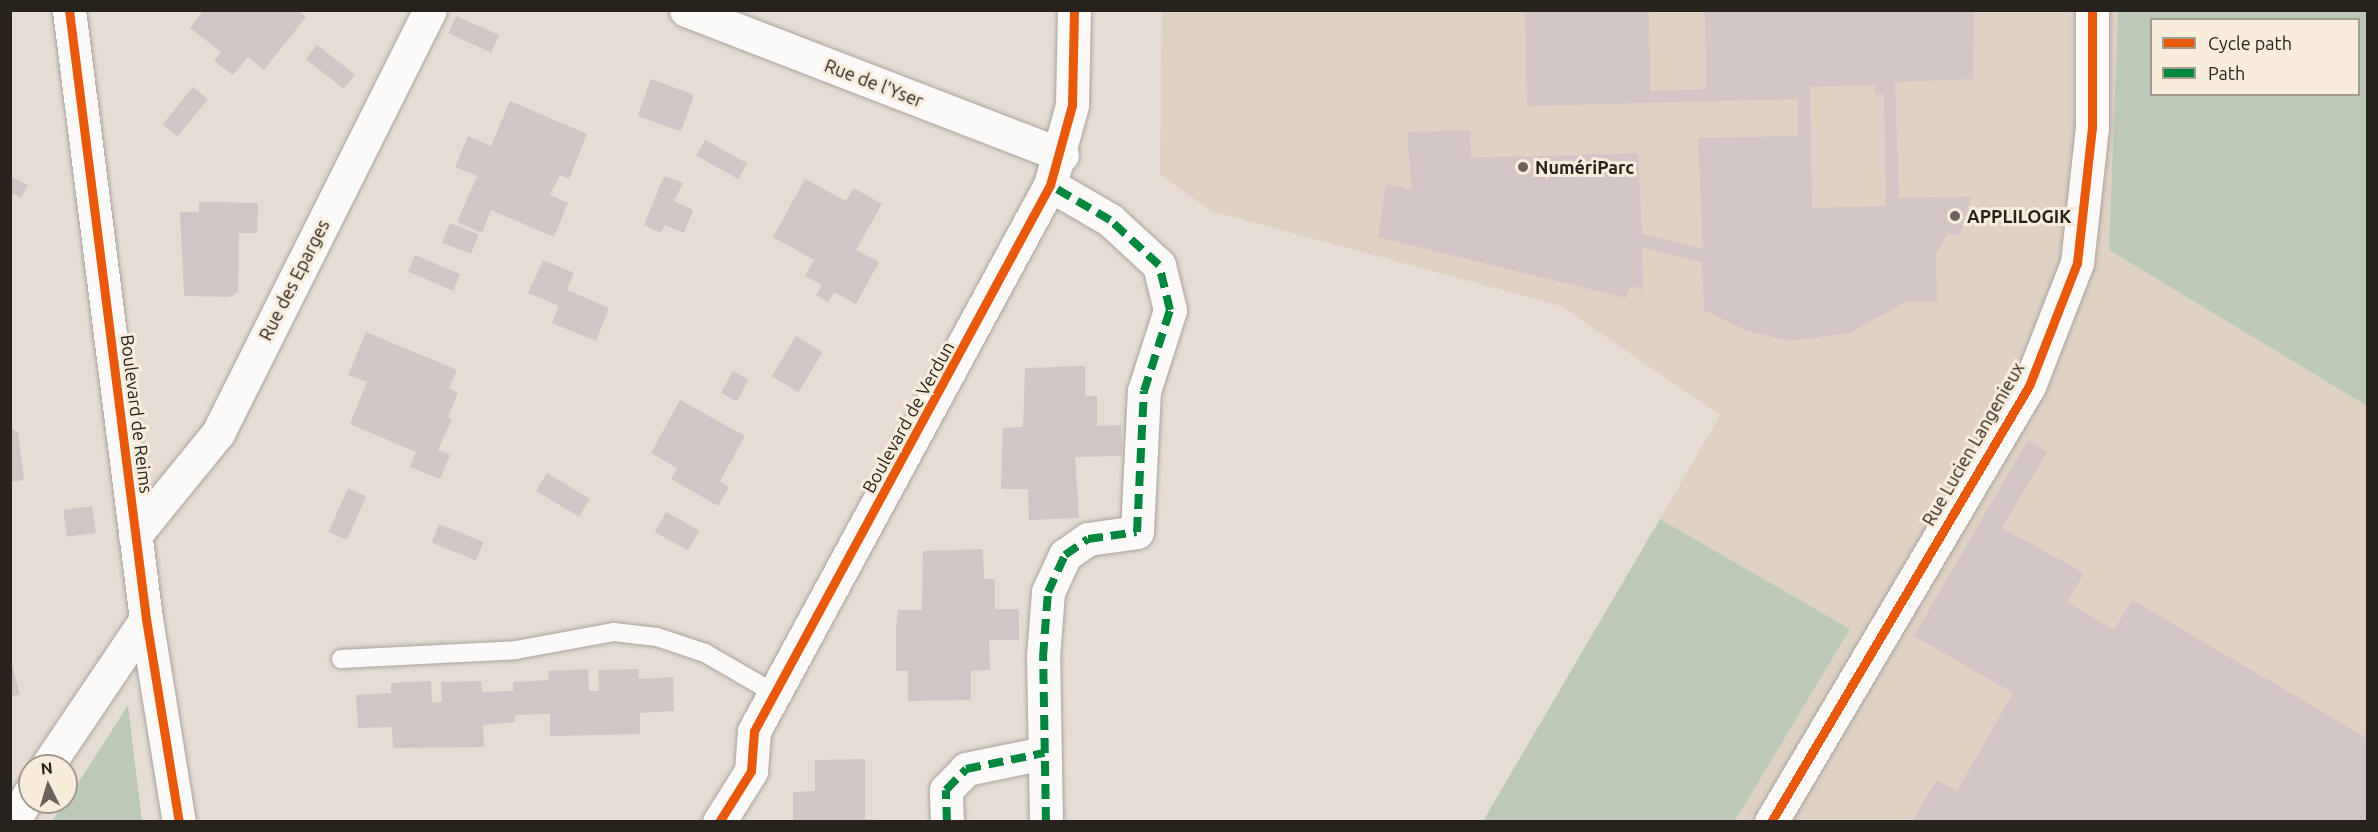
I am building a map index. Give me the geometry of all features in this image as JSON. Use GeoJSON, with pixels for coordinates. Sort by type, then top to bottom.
{"type":"FeatureCollection","features":[{"type":"Feature","properties":{"kind":"street","name":"Boulevard de Reims"},"geometry":{"type":"LineString","coordinates":[[69,10],[146,618],[179,822]]}},
{"type":"Feature","properties":{"kind":"street","name":"Rue des Eparges"},"geometry":{"type":"LineString","coordinates":[[135,535],[218,433],[430,10]]}},
{"type":"Feature","properties":{"kind":"street","name":"Rue de l'Yser"},"geometry":{"type":"LineString","coordinates":[[686,10],[1062,155]]}},
{"type":"Feature","properties":{"kind":"street","name":"Boulevard de Verdun"},"geometry":{"type":"LineString","coordinates":[[719,822],[751,771],[754,731],[1050,185],[1062,155],[1072,105],[1074,10]]}},
{"type":"Feature","properties":{"kind":"street","name":"Rue Lucien Langenieux"},"geometry":{"type":"LineString","coordinates":[[1771,822],[2029,386],[2078,262],[2092,128],[2092,10]]}},
{"type":"Feature","properties":{"kind":"street"},"geometry":{"type":"LineString","coordinates":[[1046,822],[1044,753],[1048,592],[1065,555],[1088,539],[1137,532],[1144,391],[1170,310],[1159,265],[1110,220],[1050,185]]}},
{"type":"Feature","properties":{"kind":"street"},"geometry":{"type":"LineString","coordinates":[[55,754],[146,618]]}},
{"type":"Feature","properties":{"kind":"street"},"geometry":{"type":"LineString","coordinates":[[947,822],[946,790],[966,769],[1044,753]]}},
{"type":"Feature","properties":{"kind":"lane"},"geometry":{"type":"LineString","coordinates":[[341,659],[516,650],[614,632],[657,637],[705,653],[774,693]]}},
{"type":"Feature","properties":{"kind":"shaded area"},"geometry":{"type":"Polygon","coordinates":[[[1162,11],[2118,11],[2109,250],[2367,406],[2367,821],[1735,821],[1850,629],[1660,519],[1720,415],[1561,306],[1211,211],[1160,174],[1162,11]]]}},
{"type":"Feature","properties":{"kind":"green space"},"geometry":{"type":"Polygon","coordinates":[[[2118,11],[2367,11],[2367,406],[2109,250],[2118,11]]]}},
{"type":"Feature","properties":{"kind":"green space"},"geometry":{"type":"Polygon","coordinates":[[[1660,519],[1850,629],[1735,821],[1483,821],[1660,519]]]}},
{"type":"Feature","properties":{"kind":"green space"},"geometry":{"type":"Polygon","coordinates":[[[128,705],[142,821],[52,821],[57,814],[78,814],[78,783],[128,705]]]}},
{"type":"Feature","properties":{"kind":"building"},"geometry":{"type":"Polygon","coordinates":[[[204,10],[298,10],[306,17],[264,70],[248,57],[233,75],[214,61],[221,52],[190,28],[204,10]]]}},
{"type":"Feature","properties":{"kind":"building","name":"NumériParc"},"geometry":{"type":"Polygon","coordinates":[[[1525,10],[1649,10],[1650,91],[1706,89],[1705,10],[1974,10],[1973,79],[1895,82],[1899,198],[1971,197],[1960,235],[1947,234],[1936,254],[1937,302],[1905,302],[1850,333],[1788,341],[1745,330],[1704,310],[1702,262],[1642,247],[1643,289],[1630,286],[1626,298],[1378,237],[1386,184],[1412,190],[1407,132],[1470,130],[1471,158],[1638,153],[1642,234],[1703,249],[1698,138],[1798,136],[1798,99],[1527,106],[1525,10]],[[1875,85],[1810,87],[1812,208],[1886,206],[1884,94],[1875,95],[1875,85]]]}},
{"type":"Feature","properties":{"kind":"building"},"geometry":{"type":"Polygon","coordinates":[[[456,16],[499,35],[491,52],[448,33],[456,16]]]}},
{"type":"Feature","properties":{"kind":"building"},"geometry":{"type":"Polygon","coordinates":[[[317,45],[355,75],[344,89],[306,59],[317,45]]]}},
{"type":"Feature","properties":{"kind":"building"},"geometry":{"type":"Polygon","coordinates":[[[651,79],[694,95],[681,131],[638,116],[651,79]]]}},
{"type":"Feature","properties":{"kind":"building"},"geometry":{"type":"Polygon","coordinates":[[[193,87],[208,99],[178,136],[163,124],[193,87]]]}},
{"type":"Feature","properties":{"kind":"building"},"geometry":{"type":"Polygon","coordinates":[[[510,101],[587,134],[569,179],[560,175],[550,195],[568,203],[554,237],[491,210],[482,233],[457,222],[477,176],[455,167],[468,136],[491,146],[510,101]]]}},
{"type":"Feature","properties":{"kind":"building"},"geometry":{"type":"Polygon","coordinates":[[[705,140],[747,163],[738,179],[696,156],[705,140]]]}},
{"type":"Feature","properties":{"kind":"building"},"geometry":{"type":"Polygon","coordinates":[[[10,176],[28,185],[21,198],[10,192],[10,176]]]}},
{"type":"Feature","properties":{"kind":"building"},"geometry":{"type":"Polygon","coordinates":[[[664,176],[683,183],[674,201],[693,210],[684,233],[665,225],[661,233],[644,225],[664,176]]]}},
{"type":"Feature","properties":{"kind":"building"},"geometry":{"type":"Polygon","coordinates":[[[805,179],[846,201],[854,188],[882,204],[856,250],[879,262],[856,304],[834,292],[828,302],[816,296],[822,285],[805,276],[814,260],[773,237],[805,179]]]}},
{"type":"Feature","properties":{"kind":"building"},"geometry":{"type":"Polygon","coordinates":[[[199,202],[258,203],[257,233],[239,233],[238,292],[230,297],[184,296],[180,212],[199,212],[199,202]]]}},
{"type":"Feature","properties":{"kind":"building"},"geometry":{"type":"Polygon","coordinates":[[[450,223],[479,235],[471,254],[442,242],[450,223]]]}},
{"type":"Feature","properties":{"kind":"building"},"geometry":{"type":"Polygon","coordinates":[[[415,255],[460,274],[453,291],[408,272],[415,255]]]}},
{"type":"Feature","properties":{"kind":"building"},"geometry":{"type":"Polygon","coordinates":[[[543,260],[574,273],[567,290],[609,308],[596,341],[552,323],[559,306],[528,293],[543,260]]]}},
{"type":"Feature","properties":{"kind":"building"},"geometry":{"type":"Polygon","coordinates":[[[366,332],[457,370],[449,388],[458,393],[448,417],[452,419],[438,450],[450,455],[440,479],[410,467],[416,452],[350,424],[367,382],[348,375],[366,332]]]}},
{"type":"Feature","properties":{"kind":"building"},"geometry":{"type":"Polygon","coordinates":[[[796,336],[823,352],[798,392],[772,376],[796,336]]]}},
{"type":"Feature","properties":{"kind":"building"},"geometry":{"type":"Polygon","coordinates":[[[1085,366],[1085,396],[1097,396],[1097,426],[1121,425],[1122,456],[1075,457],[1079,518],[1029,520],[1028,489],[1001,489],[1003,428],[1023,427],[1025,368],[1085,366]]]}},
{"type":"Feature","properties":{"kind":"building"},"geometry":{"type":"Polygon","coordinates":[[[733,371],[749,380],[737,402],[721,393],[733,371]]]}},
{"type":"Feature","properties":{"kind":"building"},"geometry":{"type":"Polygon","coordinates":[[[680,400],[745,436],[720,481],[729,487],[718,506],[671,479],[677,468],[651,453],[680,400]]]}},
{"type":"Feature","properties":{"kind":"building"},"geometry":{"type":"Polygon","coordinates":[[[10,427],[18,433],[24,480],[10,482],[10,427]]]}},
{"type":"Feature","properties":{"kind":"building"},"geometry":{"type":"Polygon","coordinates":[[[2028,440],[2047,452],[2002,528],[2084,573],[2067,602],[2114,630],[2132,600],[2367,738],[2367,822],[1912,822],[1937,780],[1957,791],[2013,693],[1914,636],[2028,440]]]}},
{"type":"Feature","properties":{"kind":"building"},"geometry":{"type":"Polygon","coordinates":[[[547,473],[590,499],[579,517],[536,491],[547,473]]]}},
{"type":"Feature","properties":{"kind":"building"},"geometry":{"type":"Polygon","coordinates":[[[348,488],[366,496],[347,540],[328,532],[348,488]]]}},
{"type":"Feature","properties":{"kind":"building"},"geometry":{"type":"Polygon","coordinates":[[[92,506],[96,533],[67,537],[63,510],[92,506]]]}},
{"type":"Feature","properties":{"kind":"building"},"geometry":{"type":"Polygon","coordinates":[[[666,512],[699,530],[688,551],[655,532],[666,512]]]}},
{"type":"Feature","properties":{"kind":"building"},"geometry":{"type":"Polygon","coordinates":[[[439,524],[484,542],[476,561],[432,543],[439,524]]]}},
{"type":"Feature","properties":{"kind":"building"},"geometry":{"type":"Polygon","coordinates":[[[983,549],[984,579],[995,579],[995,609],[1019,609],[1019,640],[989,640],[990,670],[971,671],[971,700],[908,701],[908,671],[896,671],[898,610],[922,610],[923,551],[983,549]]]}},
{"type":"Feature","properties":{"kind":"building"},"geometry":{"type":"Polygon","coordinates":[[[10,657],[20,695],[10,696],[10,657]]]}},
{"type":"Feature","properties":{"kind":"building"},"geometry":{"type":"Polygon","coordinates":[[[588,669],[589,691],[599,691],[598,670],[638,669],[639,679],[673,677],[674,711],[640,713],[640,734],[550,736],[550,714],[515,715],[515,722],[483,725],[484,747],[393,748],[392,727],[358,728],[356,695],[391,693],[391,683],[431,681],[432,703],[442,702],[441,682],[481,681],[482,692],[513,691],[513,682],[549,680],[548,671],[588,669]]]}},
{"type":"Feature","properties":{"kind":"building"},"geometry":{"type":"Polygon","coordinates":[[[865,759],[865,819],[913,822],[793,822],[793,792],[815,791],[815,760],[865,759]]]}},
{"type":"Feature","properties":{"kind":"marked path"},"geometry":{"type":"LineString","coordinates":[[1046,822],[1043,657],[1048,592],[1065,555],[1088,539],[1137,532],[1144,391],[1170,310],[1159,265],[1110,220],[1050,185]]}},
{"type":"Feature","properties":{"kind":"marked path"},"geometry":{"type":"LineString","coordinates":[[947,822],[946,790],[966,769],[1044,753]]}},
{"type":"Feature","properties":{"kind":"cycle path"},"geometry":{"type":"LineString","coordinates":[[69,10],[146,619],[179,822]]}},
{"type":"Feature","properties":{"kind":"cycle path"},"geometry":{"type":"LineString","coordinates":[[719,822],[751,771],[754,731],[1050,185],[1072,105],[1074,10]]}},
{"type":"Feature","properties":{"kind":"cycle path"},"geometry":{"type":"LineString","coordinates":[[1771,822],[2029,386],[2077,263],[2092,128],[2092,10]]}},
{"type":"Feature","properties":{"kind":"place","name":"NumériParc"},"geometry":{"type":"Point","coordinates":[1523,167]}},
{"type":"Feature","properties":{"kind":"place","name":"APPLILOGIK"},"geometry":{"type":"Point","coordinates":[1955,216]}}]}
